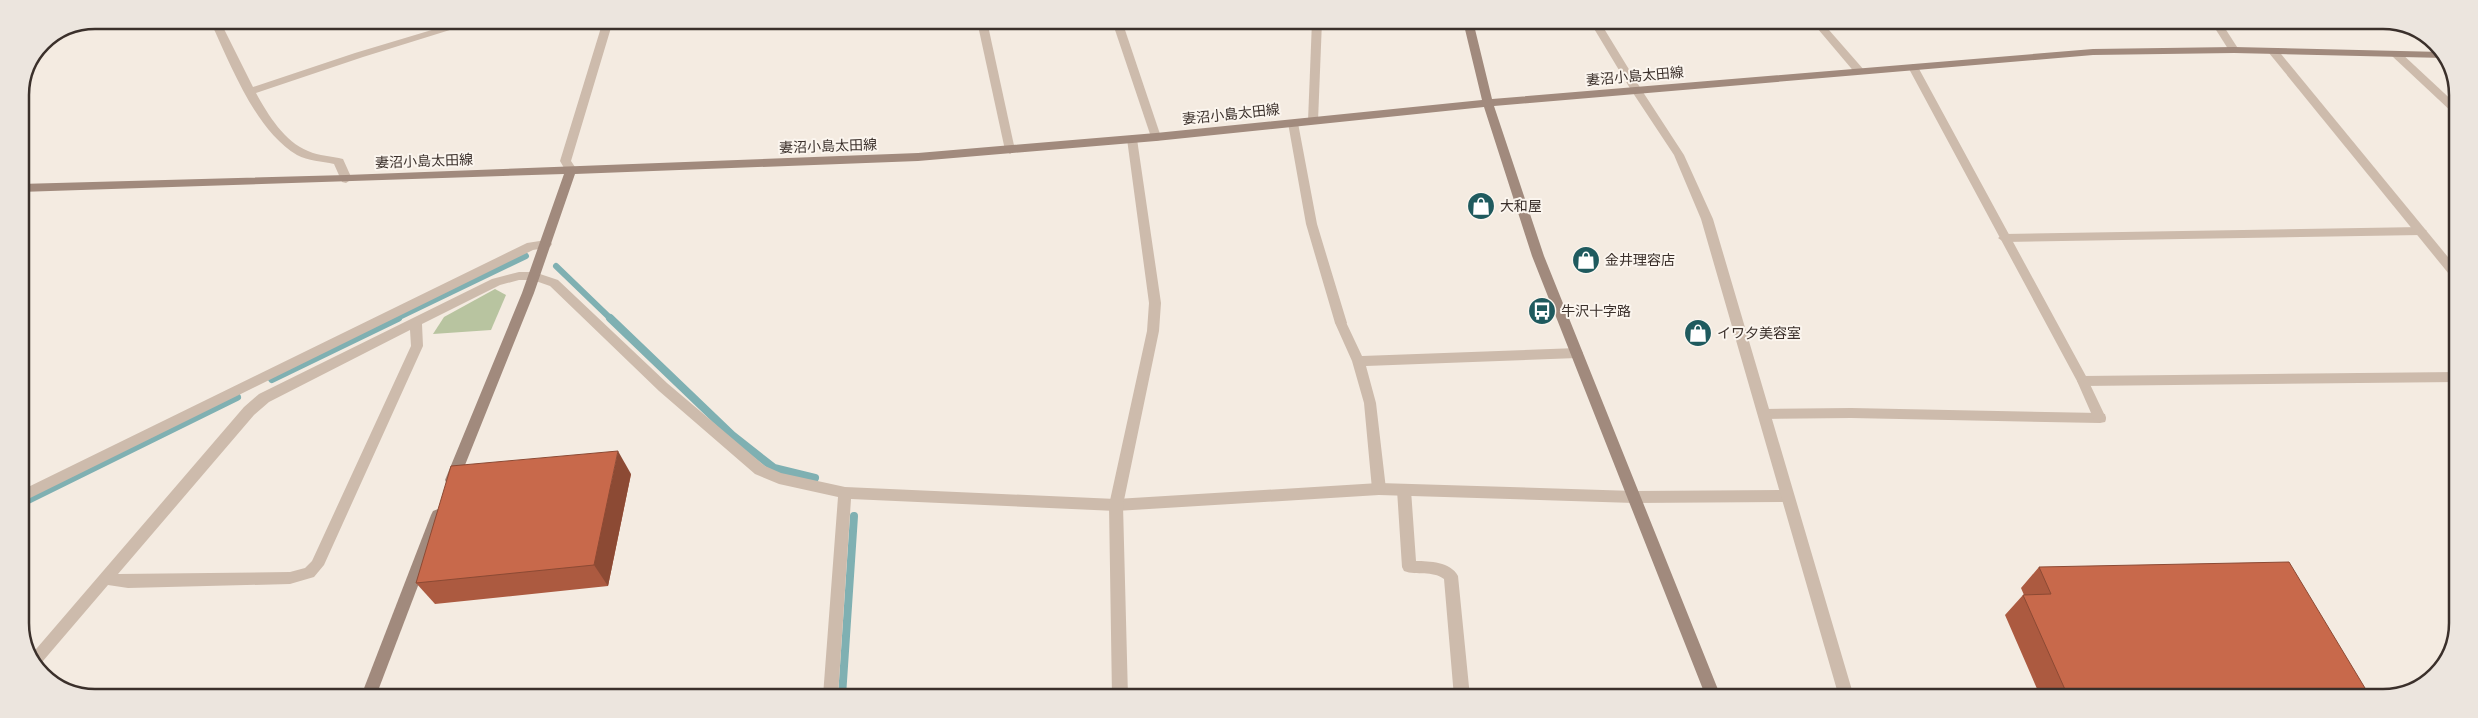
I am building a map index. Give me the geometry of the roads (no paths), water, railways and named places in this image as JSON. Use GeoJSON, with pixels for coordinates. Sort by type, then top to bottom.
{"type":"FeatureCollection","features":[{"type":"Feature","properties":{"kind":"main road"},"geometry":{"type":"LineString","coordinates":[[1470,29],[1488,103],[1538,256],[1711,689]]}},
{"type":"Feature","properties":{"kind":"main road","name":"妻沼小島太田線"},"geometry":{"type":"LineString","coordinates":[[29,188],[346,179],[918,157],[1156,137],[1488,103],[2093,52],[2234,50],[2436,55]]}},
{"type":"Feature","properties":{"kind":"main road"},"geometry":{"type":"LineString","coordinates":[[371,689],[445,496],[534,276],[571,170]]}},
{"type":"Feature","properties":{"kind":"street"},"geometry":{"type":"LineString","coordinates":[[219,29],[250,92],[282,140],[304,154],[339,162],[346,179]]}},
{"type":"Feature","properties":{"kind":"street"},"geometry":{"type":"LineString","coordinates":[[250,92],[359,55],[447,29]]}},
{"type":"Feature","properties":{"kind":"street"},"geometry":{"type":"LineString","coordinates":[[571,170],[565,161],[605,29]]}},
{"type":"Feature","properties":{"kind":"street"},"geometry":{"type":"LineString","coordinates":[[984,29],[1010,150]]}},
{"type":"Feature","properties":{"kind":"street"},"geometry":{"type":"LineString","coordinates":[[1120,29],[1156,137]]}},
{"type":"Feature","properties":{"kind":"street"},"geometry":{"type":"LineString","coordinates":[[1313,121],[1317,29]]}},
{"type":"Feature","properties":{"kind":"street"},"geometry":{"type":"LineString","coordinates":[[1599,29],[1636,90],[1664,130],[1693,184],[1707,219],[1845,689]]}},
{"type":"Feature","properties":{"kind":"street"},"geometry":{"type":"LineString","coordinates":[[1823,29],[1860,72]]}},
{"type":"Feature","properties":{"kind":"street"},"geometry":{"type":"LineString","coordinates":[[2220,29],[2234,50]]}},
{"type":"Feature","properties":{"kind":"street"},"geometry":{"type":"LineString","coordinates":[[2273,51],[2449,266]]}},
{"type":"Feature","properties":{"kind":"street"},"geometry":{"type":"LineString","coordinates":[[2396,54],[2449,104]]}},
{"type":"Feature","properties":{"kind":"street"},"geometry":{"type":"LineString","coordinates":[[1764,414],[1851,413],[2100,418],[2083,381],[1913,67]]}},
{"type":"Feature","properties":{"kind":"street"},"geometry":{"type":"LineString","coordinates":[[1293,123],[1302,176],[1327,278],[1341,322],[1358,361],[1370,403],[1379,489]]}},
{"type":"Feature","properties":{"kind":"street"},"geometry":{"type":"LineString","coordinates":[[1120,689],[1116,505],[1153,331],[1155,303],[1132,139]]}},
{"type":"Feature","properties":{"kind":"street"},"geometry":{"type":"LineString","coordinates":[[2004,238],[2421,231]]}},
{"type":"Feature","properties":{"kind":"street"},"geometry":{"type":"LineString","coordinates":[[29,493],[530,246],[546,244]]}},
{"type":"Feature","properties":{"kind":"street"},"geometry":{"type":"LineString","coordinates":[[38,657],[249,411],[264,398],[496,282],[519,276],[534,276],[554,283],[663,387],[760,470],[779,478],[845,493],[925,495],[1116,505],[1379,489],[1634,497],[1787,496]]}},
{"type":"Feature","properties":{"kind":"street"},"geometry":{"type":"LineString","coordinates":[[106,579],[128,582],[290,578],[309,573],[317,566],[417,346],[416,322]]}},
{"type":"Feature","properties":{"kind":"street"},"geometry":{"type":"LineString","coordinates":[[1358,361],[1577,353]]}},
{"type":"Feature","properties":{"kind":"street"},"geometry":{"type":"LineString","coordinates":[[2083,381],[2449,377]]}},
{"type":"Feature","properties":{"kind":"street"},"geometry":{"type":"LineString","coordinates":[[1404,490],[1409,567],[1435,568],[1444,570],[1451,576],[1461,689]]}},
{"type":"Feature","properties":{"kind":"street"},"geometry":{"type":"LineString","coordinates":[[831,689],[845,493]]}},
{"type":"Feature","properties":{"kind":"waterway"},"geometry":{"type":"LineString","coordinates":[[395,319],[526,256]]}},
{"type":"Feature","properties":{"kind":"waterway"},"geometry":{"type":"LineString","coordinates":[[556,266],[611,319]]}},
{"type":"Feature","properties":{"kind":"waterway"},"geometry":{"type":"LineString","coordinates":[[272,379],[398,318]]}},
{"type":"Feature","properties":{"kind":"waterway"},"geometry":{"type":"LineString","coordinates":[[610,318],[732,435],[774,468],[815,478]]}},
{"type":"Feature","properties":{"kind":"waterway"},"geometry":{"type":"LineString","coordinates":[[29,500],[237,397]]}},
{"type":"Feature","properties":{"kind":"waterway"},"geometry":{"type":"LineString","coordinates":[[842,689],[854,516]]}},
{"type":"Feature","properties":{"kind":"place","name":"大和屋"},"geometry":{"type":"Point","coordinates":[1481,206]}},
{"type":"Feature","properties":{"kind":"place","name":"金井理容店"},"geometry":{"type":"Point","coordinates":[1586,260]}},
{"type":"Feature","properties":{"kind":"place","name":"牛沢十字路"},"geometry":{"type":"Point","coordinates":[1542,311]}},
{"type":"Feature","properties":{"kind":"place","name":"イワ夕美容室"},"geometry":{"type":"Point","coordinates":[1698,333]}}]}
